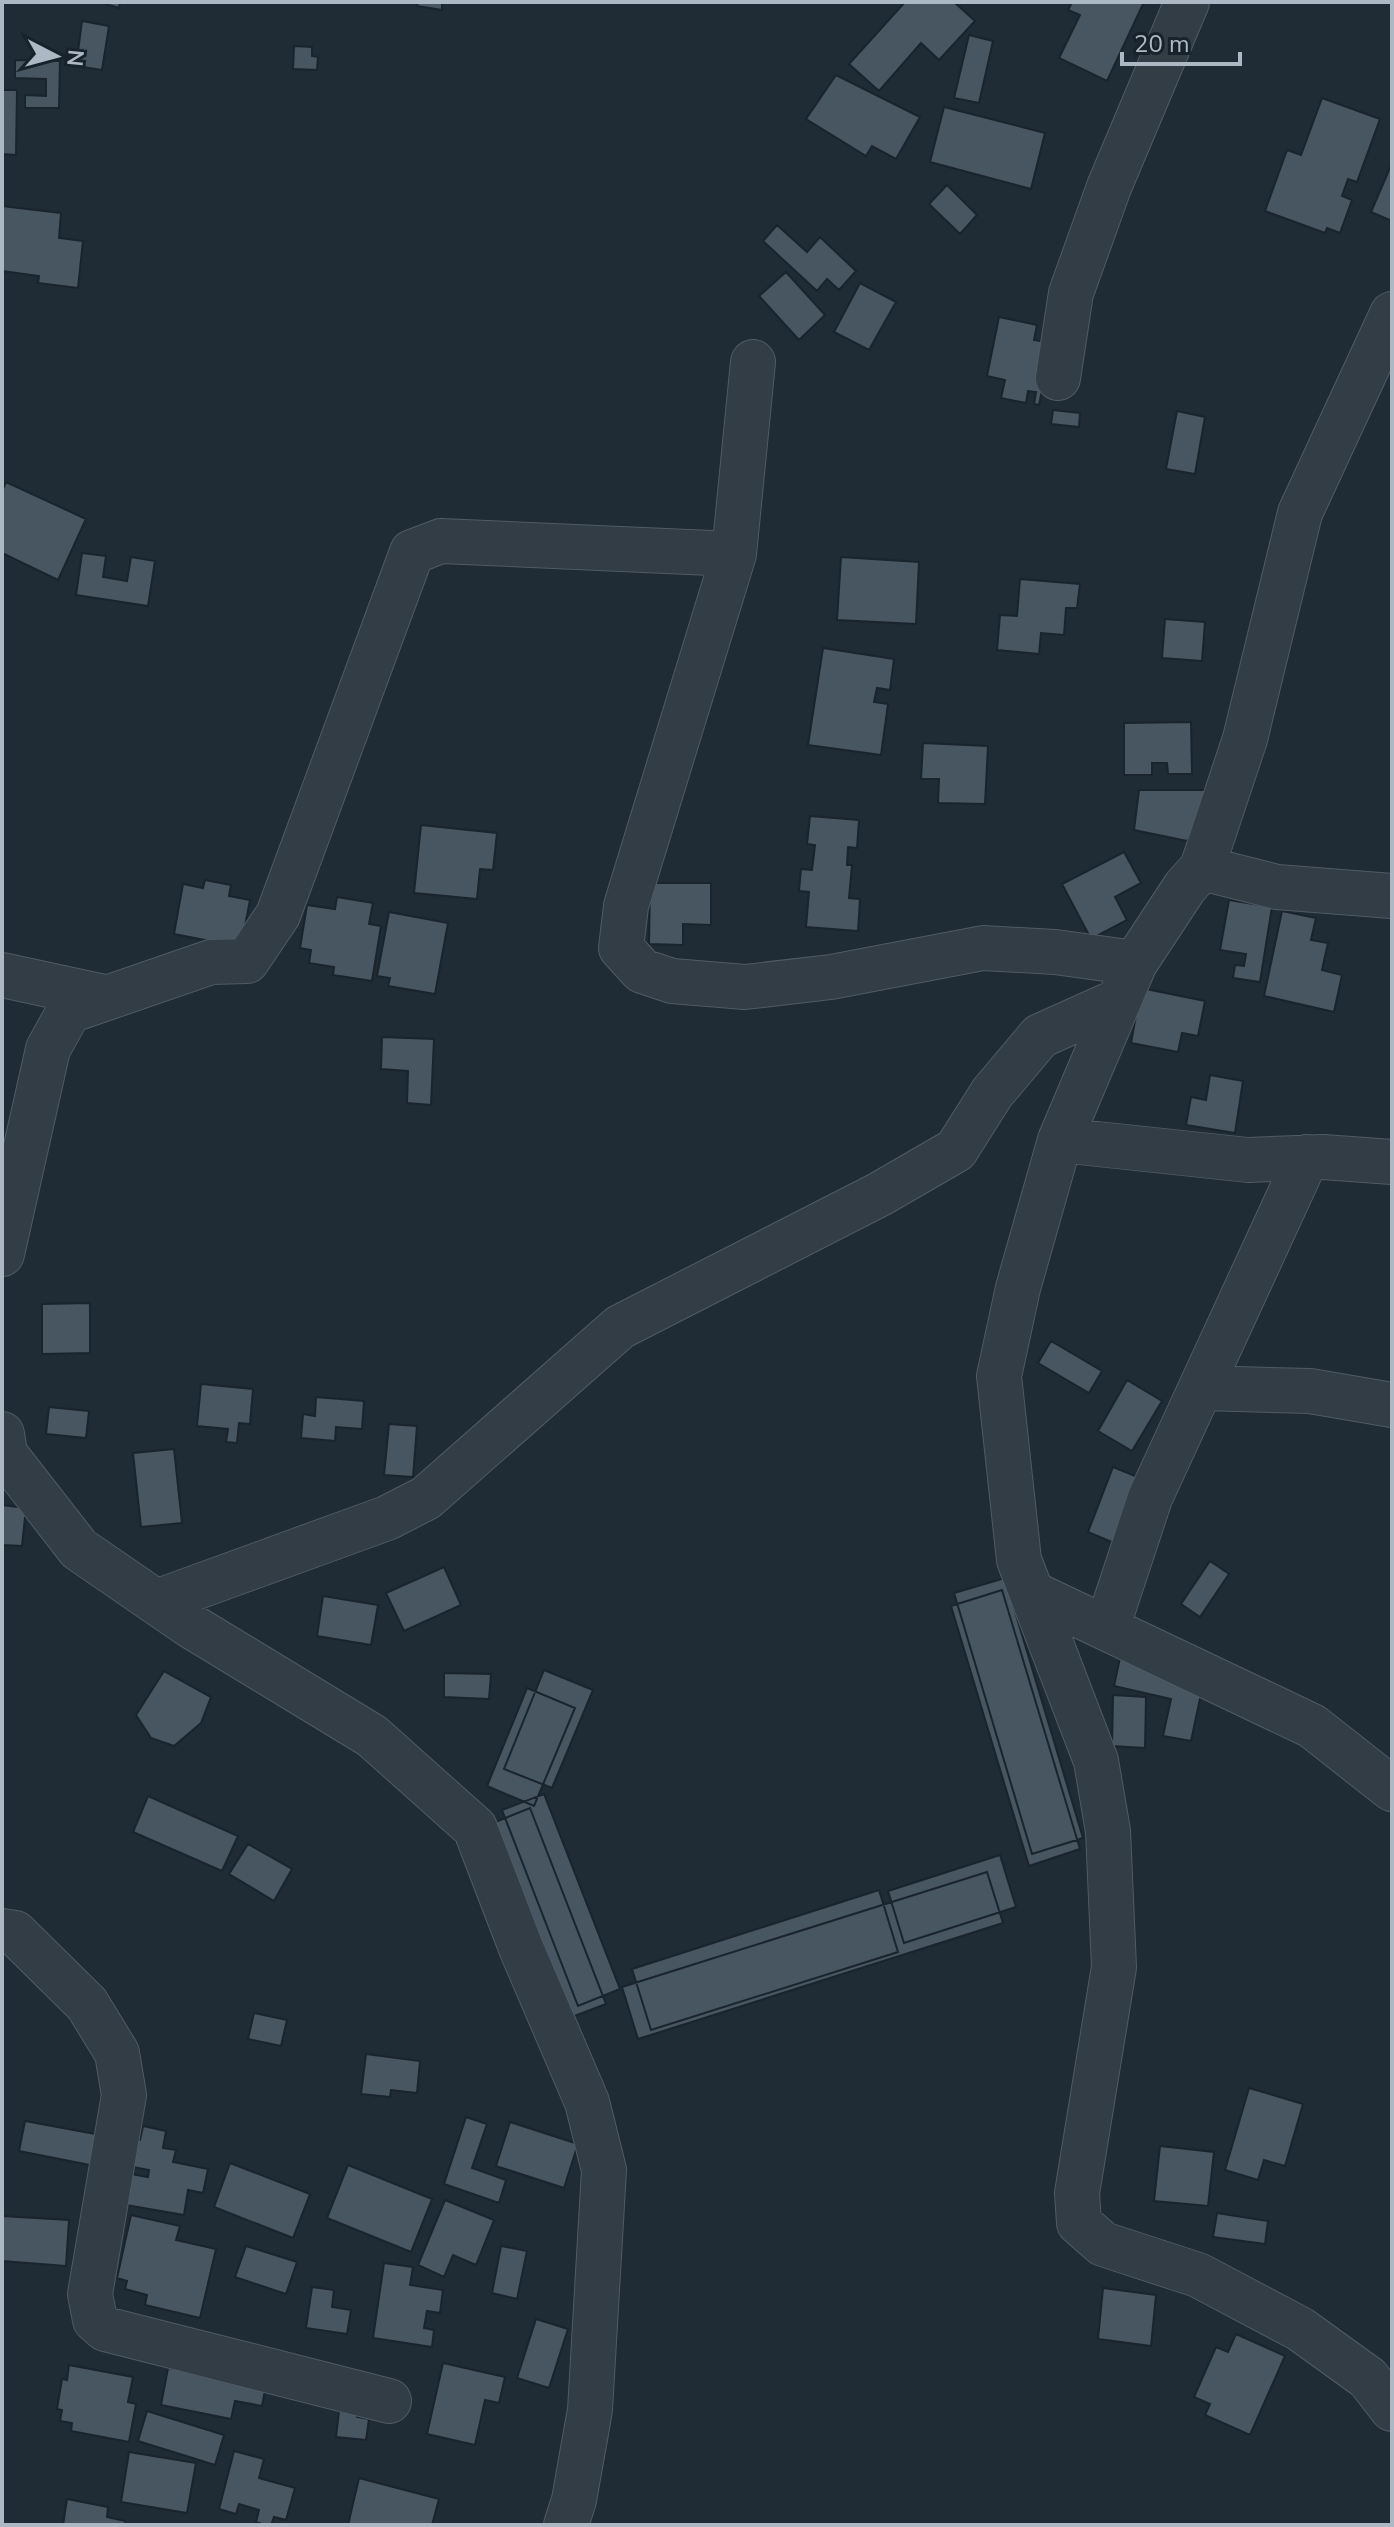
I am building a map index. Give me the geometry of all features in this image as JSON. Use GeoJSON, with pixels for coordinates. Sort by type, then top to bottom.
{"type":"FeatureCollection","features":[{"type":"Feature","properties":{"kind":"street"},"geometry":{"type":"LineString","coordinates":[[1058,378],[1071,293],[1109,187],[1187,2]]}},
{"type":"Feature","properties":{"kind":"street"},"geometry":{"type":"LineString","coordinates":[[1392,314],[1300,513],[1245,739],[1202,868],[1185,887],[1126,982],[1060,1140],[1018,1288],[999,1376],[1019,1560],[1096,1761],[1108,1831],[1114,1967],[1077,2193],[1079,2223],[1103,2244],[1198,2275],[1300,2329],[1368,2378],[1392,2409]]}},
{"type":"Feature","properties":{"kind":"street"},"geometry":{"type":"LineString","coordinates":[[753,362],[734,554],[626,906],[621,948],[642,971],[672,981],[745,987],[831,977],[983,948],[1055,952],[1126,982]]}},
{"type":"Feature","properties":{"kind":"street"},"geometry":{"type":"LineString","coordinates":[[2,1254],[48,1049],[69,1011],[211,962],[247,961],[278,915],[412,552],[441,541],[734,554]]}},
{"type":"Feature","properties":{"kind":"street"},"geometry":{"type":"LineString","coordinates":[[1202,868],[1277,887],[1392,896]]}},
{"type":"Feature","properties":{"kind":"street"},"geometry":{"type":"LineString","coordinates":[[2,975],[104,997]]}},
{"type":"Feature","properties":{"kind":"street"},"geometry":{"type":"LineString","coordinates":[[156,1602],[387,1518],[426,1498],[620,1327],[880,1194],[956,1150],[992,1093],[1040,1036],[1126,982]]}},
{"type":"Feature","properties":{"kind":"street"},"geometry":{"type":"LineString","coordinates":[[1060,1140],[1248,1160],[1307,1157],[1392,1162]]}},
{"type":"Feature","properties":{"kind":"street"},"geometry":{"type":"LineString","coordinates":[[1107,1628],[1150,1498],[1307,1157]]}},
{"type":"Feature","properties":{"kind":"street"},"geometry":{"type":"LineString","coordinates":[[1201,1388],[1310,1391],[1392,1405]]}},
{"type":"Feature","properties":{"kind":"street"},"geometry":{"type":"LineString","coordinates":[[2,1434],[5,1454],[79,1549],[156,1602],[372,1736],[475,1828],[521,1948],[587,2102],[604,2170],[590,2410],[574,2500],[566,2525]]}},
{"type":"Feature","properties":{"kind":"street"},"geometry":{"type":"LineString","coordinates":[[1032,1593],[1312,1726],[1392,1789]]}},
{"type":"Feature","properties":{"kind":"street"},"geometry":{"type":"LineString","coordinates":[[2,1931],[15,1933],[87,2004],[117,2053],[124,2095],[90,2294],[95,2320],[105,2329],[389,2401]]}},
{"type":"Feature","properties":{"kind":"building"},"geometry":{"type":"Polygon","coordinates":[[[99,2],[120,2],[119,8],[99,2]]]}},
{"type":"Feature","properties":{"kind":"building"},"geometry":{"type":"Polygon","coordinates":[[[418,2],[442,2],[442,10],[417,6],[418,2]]]}},
{"type":"Feature","properties":{"kind":"building"},"geometry":{"type":"Polygon","coordinates":[[[905,2],[954,2],[975,21],[939,60],[921,43],[879,91],[849,64],[905,2]]]}},
{"type":"Feature","properties":{"kind":"building"},"geometry":{"type":"Polygon","coordinates":[[[1072,2],[1144,2],[1107,81],[1059,58],[1080,15],[1068,10],[1072,2]]]}},
{"type":"Feature","properties":{"kind":"building"},"geometry":{"type":"Polygon","coordinates":[[[82,21],[109,26],[102,70],[76,66],[82,21]]]}},
{"type":"Feature","properties":{"kind":"building"},"geometry":{"type":"Polygon","coordinates":[[[969,35],[993,41],[979,103],[954,98],[969,35]]]}},
{"type":"Feature","properties":{"kind":"building"},"geometry":{"type":"Polygon","coordinates":[[[294,46],[312,47],[312,56],[318,57],[317,70],[293,69],[294,46]]]}},
{"type":"Feature","properties":{"kind":"building"},"geometry":{"type":"Polygon","coordinates":[[[15,60],[60,61],[59,108],[25,108],[25,95],[46,96],[46,79],[15,78],[15,60]]]}},
{"type":"Feature","properties":{"kind":"building"},"geometry":{"type":"Polygon","coordinates":[[[836,75],[920,117],[896,159],[872,146],[866,156],[806,119],[836,75]]]}},
{"type":"Feature","properties":{"kind":"building"},"geometry":{"type":"Polygon","coordinates":[[[2,90],[17,90],[16,155],[2,154],[2,90]]]}},
{"type":"Feature","properties":{"kind":"building"},"geometry":{"type":"Polygon","coordinates":[[[1322,98],[1380,119],[1357,182],[1348,179],[1342,196],[1352,200],[1340,233],[1327,228],[1325,233],[1265,211],[1287,150],[1301,155],[1322,98]]]}},
{"type":"Feature","properties":{"kind":"building"},"geometry":{"type":"Polygon","coordinates":[[[944,107],[1045,133],[1031,189],[930,162],[944,107]]]}},
{"type":"Feature","properties":{"kind":"building"},"geometry":{"type":"Polygon","coordinates":[[[1392,163],[1392,221],[1371,212],[1392,163]]]}},
{"type":"Feature","properties":{"kind":"building"},"geometry":{"type":"Polygon","coordinates":[[[947,185],[977,215],[960,234],[929,204],[947,185]]]}},
{"type":"Feature","properties":{"kind":"building"},"geometry":{"type":"Polygon","coordinates":[[[2,206],[61,213],[59,238],[83,241],[78,288],[38,283],[39,276],[2,271],[2,206]]]}},
{"type":"Feature","properties":{"kind":"building"},"geometry":{"type":"Polygon","coordinates":[[[777,225],[807,252],[820,237],[856,271],[839,290],[827,279],[817,291],[763,241],[777,225]]]}},
{"type":"Feature","properties":{"kind":"building"},"geometry":{"type":"Polygon","coordinates":[[[786,272],[825,315],[799,340],[759,296],[786,272]]]}},
{"type":"Feature","properties":{"kind":"building"},"geometry":{"type":"Polygon","coordinates":[[[860,283],[896,302],[869,350],[834,332],[860,283]]]}},
{"type":"Feature","properties":{"kind":"building"},"geometry":{"type":"Polygon","coordinates":[[[999,317],[1037,325],[1034,340],[1052,343],[1039,405],[1034,404],[1036,392],[1028,391],[1026,403],[1001,398],[1005,380],[987,376],[999,317]]]}},
{"type":"Feature","properties":{"kind":"building"},"geometry":{"type":"Polygon","coordinates":[[[1053,410],[1080,413],[1079,427],[1051,424],[1053,410]]]}},
{"type":"Feature","properties":{"kind":"building"},"geometry":{"type":"Polygon","coordinates":[[[1177,411],[1205,417],[1195,474],[1166,469],[1177,411]]]}},
{"type":"Feature","properties":{"kind":"building"},"geometry":{"type":"Polygon","coordinates":[[[6,482],[86,519],[58,580],[2,553],[2,491],[6,482]]]}},
{"type":"Feature","properties":{"kind":"building"},"geometry":{"type":"Polygon","coordinates":[[[82,553],[106,556],[103,577],[127,581],[131,557],[155,561],[148,606],[76,595],[82,553]]]}},
{"type":"Feature","properties":{"kind":"building"},"geometry":{"type":"Polygon","coordinates":[[[841,557],[919,562],[916,624],[837,620],[841,557]]]}},
{"type":"Feature","properties":{"kind":"building"},"geometry":{"type":"Polygon","coordinates":[[[1020,579],[1080,584],[1077,608],[1066,608],[1064,635],[1041,633],[1039,654],[997,650],[1000,615],[1017,616],[1020,579]]]}},
{"type":"Feature","properties":{"kind":"building"},"geometry":{"type":"Polygon","coordinates":[[[1165,619],[1205,622],[1202,661],[1162,658],[1165,619]]]}},
{"type":"Feature","properties":{"kind":"building"},"geometry":{"type":"Polygon","coordinates":[[[823,648],[894,659],[890,690],[877,688],[874,702],[888,704],[881,755],[808,745],[823,648]]]}},
{"type":"Feature","properties":{"kind":"building"},"geometry":{"type":"Polygon","coordinates":[[[1191,722],[1192,774],[1168,774],[1167,763],[1152,763],[1152,775],[1124,775],[1124,723],[1191,722]]]}},
{"type":"Feature","properties":{"kind":"building"},"geometry":{"type":"Polygon","coordinates":[[[923,743],[988,746],[985,804],[938,803],[939,779],[921,779],[923,743]]]}},
{"type":"Feature","properties":{"kind":"building"},"geometry":{"type":"Polygon","coordinates":[[[1139,790],[1207,790],[1202,820],[1187,841],[1134,830],[1139,790]]]}},
{"type":"Feature","properties":{"kind":"building"},"geometry":{"type":"Polygon","coordinates":[[[810,816],[859,820],[857,848],[848,847],[847,865],[852,865],[849,898],[860,899],[858,931],[806,927],[809,892],[799,891],[801,869],[812,870],[815,845],[807,844],[810,816]]]}},
{"type":"Feature","properties":{"kind":"building"},"geometry":{"type":"Polygon","coordinates":[[[421,825],[497,833],[493,870],[480,869],[477,899],[414,893],[421,825]]]}},
{"type":"Feature","properties":{"kind":"building"},"geometry":{"type":"Polygon","coordinates":[[[1124,852],[1141,883],[1115,897],[1127,920],[1091,939],[1062,884],[1124,852]]]}},
{"type":"Feature","properties":{"kind":"building"},"geometry":{"type":"Polygon","coordinates":[[[205,880],[231,885],[229,896],[250,900],[241,947],[174,934],[183,884],[203,888],[205,880]]]}},
{"type":"Feature","properties":{"kind":"building"},"geometry":{"type":"Polygon","coordinates":[[[650,883],[711,883],[711,925],[683,924],[683,945],[649,944],[650,883]]]}},
{"type":"Feature","properties":{"kind":"building"},"geometry":{"type":"Polygon","coordinates":[[[337,897],[373,903],[369,924],[381,926],[372,981],[333,975],[334,967],[309,963],[311,950],[300,948],[307,905],[335,909],[337,897]]]}},
{"type":"Feature","properties":{"kind":"building"},"geometry":{"type":"Polygon","coordinates":[[[1229,900],[1272,907],[1260,982],[1233,978],[1235,965],[1244,966],[1246,954],[1220,950],[1229,900]]]}},
{"type":"Feature","properties":{"kind":"building"},"geometry":{"type":"Polygon","coordinates":[[[1282,911],[1316,918],[1311,940],[1328,943],[1322,970],[1342,975],[1334,1012],[1264,996],[1282,911]]]}},
{"type":"Feature","properties":{"kind":"building"},"geometry":{"type":"Polygon","coordinates":[[[389,912],[448,923],[435,994],[388,986],[390,978],[377,976],[389,912]]]}},
{"type":"Feature","properties":{"kind":"building"},"geometry":{"type":"Polygon","coordinates":[[[1141,988],[1205,1001],[1198,1036],[1182,1033],[1178,1052],[1131,1043],[1141,988]]]}},
{"type":"Feature","properties":{"kind":"building"},"geometry":{"type":"Polygon","coordinates":[[[382,1037],[434,1039],[431,1105],[407,1103],[408,1071],[381,1069],[382,1037]]]}},
{"type":"Feature","properties":{"kind":"building"},"geometry":{"type":"Polygon","coordinates":[[[1210,1075],[1243,1081],[1235,1133],[1186,1125],[1191,1097],[1206,1100],[1210,1075]]]}},
{"type":"Feature","properties":{"kind":"building"},"geometry":{"type":"Polygon","coordinates":[[[90,1303],[90,1353],[42,1354],[42,1304],[90,1303]]]}},
{"type":"Feature","properties":{"kind":"building"},"geometry":{"type":"Polygon","coordinates":[[[1051,1341],[1102,1371],[1089,1393],[1038,1363],[1051,1341]]]}},
{"type":"Feature","properties":{"kind":"building"},"geometry":{"type":"Polygon","coordinates":[[[1127,1380],[1162,1401],[1132,1451],[1098,1431],[1127,1380]]]}},
{"type":"Feature","properties":{"kind":"building"},"geometry":{"type":"Polygon","coordinates":[[[201,1384],[253,1389],[250,1424],[239,1423],[237,1443],[226,1442],[228,1429],[197,1426],[201,1384]]]}},
{"type":"Feature","properties":{"kind":"building"},"geometry":{"type":"Polygon","coordinates":[[[316,1397],[364,1401],[362,1429],[336,1427],[335,1441],[301,1438],[303,1414],[315,1416],[316,1397]]]}},
{"type":"Feature","properties":{"kind":"building"},"geometry":{"type":"Polygon","coordinates":[[[49,1407],[89,1411],[86,1438],[46,1434],[49,1407]]]}},
{"type":"Feature","properties":{"kind":"building"},"geometry":{"type":"Polygon","coordinates":[[[389,1424],[417,1426],[413,1477],[384,1475],[389,1424]]]}},
{"type":"Feature","properties":{"kind":"building"},"geometry":{"type":"Polygon","coordinates":[[[174,1449],[182,1523],[141,1527],[133,1453],[174,1449]]]}},
{"type":"Feature","properties":{"kind":"building"},"geometry":{"type":"Polygon","coordinates":[[[1113,1467],[1140,1478],[1114,1543],[1088,1532],[1113,1467]]]}},
{"type":"Feature","properties":{"kind":"building"},"geometry":{"type":"Polygon","coordinates":[[[2,1505],[26,1508],[22,1546],[2,1545],[2,1505]]]}},
{"type":"Feature","properties":{"kind":"building"},"geometry":{"type":"Polygon","coordinates":[[[1210,1561],[1229,1574],[1200,1617],[1181,1604],[1210,1561]]]}},
{"type":"Feature","properties":{"kind":"building"},"geometry":{"type":"Polygon","coordinates":[[[444,1567],[461,1605],[404,1631],[386,1593],[444,1567]]]}},
{"type":"Feature","properties":{"kind":"building"},"geometry":{"type":"Polygon","coordinates":[[[1005,1578],[1083,1838],[1032,1854],[954,1593],[1005,1578]]]}},
{"type":"Feature","properties":{"kind":"building"},"geometry":{"type":"Polygon","coordinates":[[[1002,1590],[1080,1849],[1029,1866],[951,1606],[1002,1590]]]}},
{"type":"Feature","properties":{"kind":"building"},"geometry":{"type":"Polygon","coordinates":[[[323,1596],[378,1605],[371,1645],[317,1636],[323,1596]]]}},
{"type":"Feature","properties":{"kind":"building"},"geometry":{"type":"Polygon","coordinates":[[[1120,1658],[1205,1675],[1191,1741],[1163,1736],[1171,1699],[1114,1686],[1120,1658]]]}},
{"type":"Feature","properties":{"kind":"building"},"geometry":{"type":"Polygon","coordinates":[[[544,1670],[593,1690],[552,1788],[504,1769],[544,1670]]]}},
{"type":"Feature","properties":{"kind":"building"},"geometry":{"type":"Polygon","coordinates":[[[164,1671],[211,1697],[201,1723],[174,1746],[151,1738],[136,1715],[164,1671]]]}},
{"type":"Feature","properties":{"kind":"building"},"geometry":{"type":"Polygon","coordinates":[[[444,1673],[491,1674],[489,1699],[444,1697],[444,1673]]]}},
{"type":"Feature","properties":{"kind":"building"},"geometry":{"type":"Polygon","coordinates":[[[527,1688],[575,1708],[534,1806],[487,1786],[527,1688]]]}},
{"type":"Feature","properties":{"kind":"building"},"geometry":{"type":"Polygon","coordinates":[[[1113,1695],[1146,1697],[1145,1748],[1112,1746],[1113,1695]]]}},
{"type":"Feature","properties":{"kind":"building"},"geometry":{"type":"Polygon","coordinates":[[[544,1794],[620,1989],[578,2006],[502,1810],[544,1794]]]}},
{"type":"Feature","properties":{"kind":"building"},"geometry":{"type":"Polygon","coordinates":[[[148,1796],[238,1836],[222,1871],[133,1832],[148,1796]]]}},
{"type":"Feature","properties":{"kind":"building"},"geometry":{"type":"Polygon","coordinates":[[[530,1808],[606,2004],[564,2020],[488,1825],[530,1808]]]}},
{"type":"Feature","properties":{"kind":"building"},"geometry":{"type":"Polygon","coordinates":[[[248,1844],[292,1869],[274,1901],[229,1874],[248,1844]]]}},
{"type":"Feature","properties":{"kind":"building"},"geometry":{"type":"Polygon","coordinates":[[[1000,1855],[1016,1907],[904,1943],[888,1891],[1000,1855]]]}},
{"type":"Feature","properties":{"kind":"building"},"geometry":{"type":"Polygon","coordinates":[[[987,1872],[1003,1923],[638,2039],[622,1987],[987,1872]]]}},
{"type":"Feature","properties":{"kind":"building"},"geometry":{"type":"Polygon","coordinates":[[[879,1890],[898,1952],[651,2030],[632,1969],[879,1890]]]}},
{"type":"Feature","properties":{"kind":"building"},"geometry":{"type":"Polygon","coordinates":[[[254,2013],[287,2020],[281,2046],[248,2039],[254,2013]]]}},
{"type":"Feature","properties":{"kind":"building"},"geometry":{"type":"Polygon","coordinates":[[[366,2054],[420,2061],[417,2093],[391,2090],[390,2097],[361,2094],[366,2054]]]}},
{"type":"Feature","properties":{"kind":"building"},"geometry":{"type":"Polygon","coordinates":[[[1249,2088],[1303,2104],[1285,2166],[1264,2160],[1258,2180],[1225,2170],[1249,2088]]]}},
{"type":"Feature","properties":{"kind":"building"},"geometry":{"type":"Polygon","coordinates":[[[466,2117],[487,2124],[472,2168],[506,2180],[499,2203],[444,2184],[466,2117]]]}},
{"type":"Feature","properties":{"kind":"building"},"geometry":{"type":"Polygon","coordinates":[[[25,2121],[106,2136],[100,2167],[19,2151],[25,2121]]]}},
{"type":"Feature","properties":{"kind":"building"},"geometry":{"type":"Polygon","coordinates":[[[510,2122],[578,2144],[564,2188],[496,2166],[510,2122]]]}},
{"type":"Feature","properties":{"kind":"building"},"geometry":{"type":"Polygon","coordinates":[[[143,2126],[166,2131],[163,2148],[176,2150],[173,2162],[208,2169],[203,2193],[188,2190],[184,2215],[126,2205],[131,2174],[148,2177],[149,2170],[128,2166],[133,2139],[140,2140],[143,2126]]]}},
{"type":"Feature","properties":{"kind":"building"},"geometry":{"type":"Polygon","coordinates":[[[1160,2146],[1214,2152],[1208,2206],[1154,2201],[1160,2146]]]}},
{"type":"Feature","properties":{"kind":"building"},"geometry":{"type":"Polygon","coordinates":[[[230,2163],[310,2194],[293,2238],[214,2207],[230,2163]]]}},
{"type":"Feature","properties":{"kind":"building"},"geometry":{"type":"Polygon","coordinates":[[[348,2165],[432,2199],[411,2252],[327,2218],[348,2165]]]}},
{"type":"Feature","properties":{"kind":"building"},"geometry":{"type":"Polygon","coordinates":[[[445,2200],[494,2220],[476,2265],[453,2255],[444,2277],[418,2265],[445,2200]]]}},
{"type":"Feature","properties":{"kind":"building"},"geometry":{"type":"Polygon","coordinates":[[[1217,2213],[1268,2221],[1265,2244],[1213,2237],[1217,2213]]]}},
{"type":"Feature","properties":{"kind":"building"},"geometry":{"type":"Polygon","coordinates":[[[131,2215],[180,2226],[176,2240],[216,2249],[200,2318],[145,2305],[147,2295],[125,2289],[127,2281],[117,2278],[131,2215]]]}},
{"type":"Feature","properties":{"kind":"building"},"geometry":{"type":"Polygon","coordinates":[[[2,2216],[69,2220],[66,2266],[2,2261],[2,2216]]]}},
{"type":"Feature","properties":{"kind":"building"},"geometry":{"type":"Polygon","coordinates":[[[246,2246],[297,2262],[286,2294],[235,2277],[246,2246]]]}},
{"type":"Feature","properties":{"kind":"building"},"geometry":{"type":"Polygon","coordinates":[[[501,2246],[527,2251],[517,2299],[492,2293],[501,2246]]]}},
{"type":"Feature","properties":{"kind":"building"},"geometry":{"type":"Polygon","coordinates":[[[384,2263],[413,2267],[410,2285],[443,2290],[440,2313],[427,2311],[424,2328],[434,2330],[432,2347],[373,2338],[384,2263]]]}},
{"type":"Feature","properties":{"kind":"building"},"geometry":{"type":"Polygon","coordinates":[[[312,2287],[334,2290],[332,2307],[351,2310],[347,2334],[306,2328],[312,2287]]]}},
{"type":"Feature","properties":{"kind":"building"},"geometry":{"type":"Polygon","coordinates":[[[1103,2288],[1156,2295],[1151,2346],[1098,2339],[1103,2288]]]}},
{"type":"Feature","properties":{"kind":"building"},"geometry":{"type":"Polygon","coordinates":[[[536,2319],[568,2329],[549,2388],[517,2378],[536,2319]]]}},
{"type":"Feature","properties":{"kind":"building"},"geometry":{"type":"Polygon","coordinates":[[[1236,2334],[1285,2356],[1250,2435],[1205,2415],[1210,2404],[1194,2397],[1216,2347],[1228,2352],[1236,2334]]]}},
{"type":"Feature","properties":{"kind":"building"},"geometry":{"type":"Polygon","coordinates":[[[443,2363],[505,2377],[499,2403],[485,2400],[475,2445],[427,2434],[443,2363]]]}},
{"type":"Feature","properties":{"kind":"building"},"geometry":{"type":"Polygon","coordinates":[[[69,2365],[133,2377],[128,2402],[136,2404],[129,2442],[71,2431],[72,2423],[60,2421],[62,2410],[57,2409],[62,2379],[67,2380],[69,2365]]]}},
{"type":"Feature","properties":{"kind":"building"},"geometry":{"type":"Polygon","coordinates":[[[168,2368],[267,2380],[262,2406],[235,2401],[231,2419],[161,2405],[168,2368]]]}},
{"type":"Feature","properties":{"kind":"building"},"geometry":{"type":"Polygon","coordinates":[[[147,2411],[224,2435],[215,2465],[138,2441],[147,2411]]]}},
{"type":"Feature","properties":{"kind":"building"},"geometry":{"type":"Polygon","coordinates":[[[339,2411],[357,2413],[357,2417],[369,2419],[366,2440],[336,2437],[339,2411]]]}},
{"type":"Feature","properties":{"kind":"building"},"geometry":{"type":"Polygon","coordinates":[[[234,2451],[264,2459],[259,2478],[295,2488],[286,2520],[274,2517],[271,2525],[265,2525],[256,2522],[259,2510],[239,2504],[236,2514],[219,2509],[234,2451]]]}},
{"type":"Feature","properties":{"kind":"building"},"geometry":{"type":"Polygon","coordinates":[[[129,2452],[196,2463],[187,2513],[121,2502],[129,2452]]]}},
{"type":"Feature","properties":{"kind":"building"},"geometry":{"type":"Polygon","coordinates":[[[359,2478],[439,2499],[432,2525],[348,2525],[359,2478]]]}},
{"type":"Feature","properties":{"kind":"building"},"geometry":{"type":"Polygon","coordinates":[[[67,2499],[108,2507],[107,2517],[125,2521],[125,2525],[63,2525],[67,2499]]]}}]}
